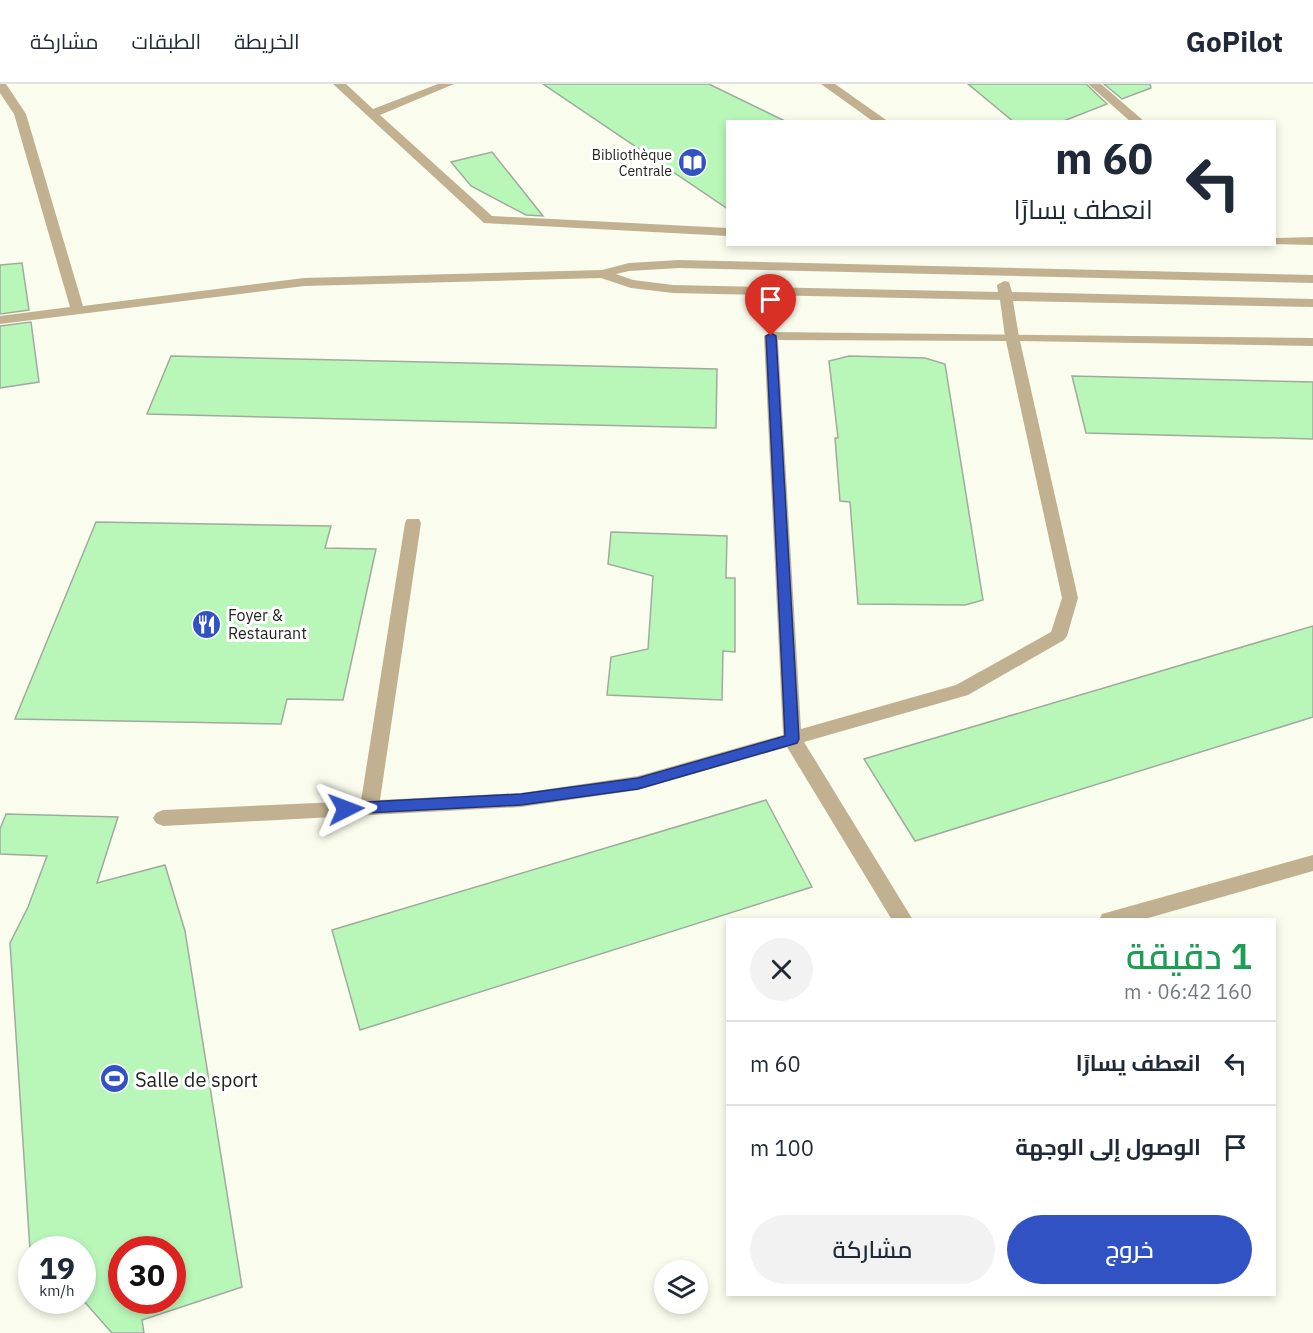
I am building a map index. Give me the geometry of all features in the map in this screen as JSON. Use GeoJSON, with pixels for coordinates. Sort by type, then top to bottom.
{"type":"FeatureCollection","features":[{"type":"Feature","properties":{"kind":"street"},"geometry":{"type":"LineString","coordinates":[[0,84],[20,114],[77,309]]}},
{"type":"Feature","properties":{"kind":"street"},"geometry":{"type":"LineString","coordinates":[[339,84],[489,220],[726,232]]}},
{"type":"Feature","properties":{"kind":"street"},"geometry":{"type":"LineString","coordinates":[[370,114],[448,84]]}},
{"type":"Feature","properties":{"kind":"street"},"geometry":{"type":"LineString","coordinates":[[827,84],[880,120]]}},
{"type":"Feature","properties":{"kind":"street"},"geometry":{"type":"LineString","coordinates":[[1094,84],[1137,120]]}},
{"type":"Feature","properties":{"kind":"street"},"geometry":{"type":"LineString","coordinates":[[1281,242],[1313,242]]}},
{"type":"Feature","properties":{"kind":"street"},"geometry":{"type":"LineString","coordinates":[[0,320],[304,282],[602,274],[629,267],[679,264],[1313,279]]}},
{"type":"Feature","properties":{"kind":"street"},"geometry":{"type":"LineString","coordinates":[[163,818],[521,800],[638,783],[962,690],[1058,636],[1070,598],[1012,337],[1000,272]]}},
{"type":"Feature","properties":{"kind":"street"},"geometry":{"type":"LineString","coordinates":[[602,274],[631,284],[673,289],[1313,303]]}},
{"type":"Feature","properties":{"kind":"street"},"geometry":{"type":"LineString","coordinates":[[902,918],[792,739],[771,336],[1313,342]]}},
{"type":"Feature","properties":{"kind":"street"},"geometry":{"type":"LineString","coordinates":[[369,807],[413,523]]}},
{"type":"Feature","properties":{"kind":"street"},"geometry":{"type":"LineString","coordinates":[[1116,918],[1313,863]]}},
{"type":"Feature","properties":{"kind":"building","name":"Bibliothèque Centrale"},"geometry":{"type":"Polygon","coordinates":[[[543,84],[709,84],[783,120],[726,120],[726,208],[543,84]]]}},
{"type":"Feature","properties":{"kind":"building"},"geometry":{"type":"Polygon","coordinates":[[[968,84],[1086,84],[1107,104],[1066,120],[1012,120],[968,84]]]}},
{"type":"Feature","properties":{"kind":"building"},"geometry":{"type":"Polygon","coordinates":[[[1104,84],[1150,84],[1151,88],[1122,99],[1104,84]]]}},
{"type":"Feature","properties":{"kind":"building"},"geometry":{"type":"Polygon","coordinates":[[[492,152],[543,216],[526,215],[471,186],[451,162],[492,152]]]}},
{"type":"Feature","properties":{"kind":"building"},"geometry":{"type":"Polygon","coordinates":[[[22,263],[29,310],[0,314],[0,265],[22,263]]]}},
{"type":"Feature","properties":{"kind":"building"},"geometry":{"type":"Polygon","coordinates":[[[31,322],[39,382],[0,388],[0,326],[31,322]]]}},
{"type":"Feature","properties":{"kind":"building"},"geometry":{"type":"Polygon","coordinates":[[[171,356],[717,369],[716,428],[147,414],[171,356]]]}},
{"type":"Feature","properties":{"kind":"building"},"geometry":{"type":"Polygon","coordinates":[[[849,356],[925,358],[945,364],[983,600],[965,605],[858,604],[850,502],[840,501],[835,438],[838,438],[829,361],[849,356]]]}},
{"type":"Feature","properties":{"kind":"building"},"geometry":{"type":"Polygon","coordinates":[[[1072,376],[1313,382],[1313,439],[1086,433],[1072,376]]]}},
{"type":"Feature","properties":{"kind":"building","name":"Foyer & Restaurant"},"geometry":{"type":"Polygon","coordinates":[[[96,522],[331,526],[325,548],[376,549],[343,700],[287,699],[281,724],[15,719],[96,522]]]}},
{"type":"Feature","properties":{"kind":"building"},"geometry":{"type":"Polygon","coordinates":[[[611,532],[727,536],[726,578],[735,578],[735,652],[723,651],[722,700],[607,695],[611,657],[648,649],[653,576],[608,564],[611,532]]]}},
{"type":"Feature","properties":{"kind":"building"},"geometry":{"type":"Polygon","coordinates":[[[1313,626],[1313,717],[915,841],[864,759],[1313,626]]]}},
{"type":"Feature","properties":{"kind":"building"},"geometry":{"type":"Polygon","coordinates":[[[766,800],[812,887],[360,1030],[332,930],[766,800]]]}},
{"type":"Feature","properties":{"kind":"building","name":"Salle de sport"},"geometry":{"type":"Polygon","coordinates":[[[6,814],[118,817],[97,883],[165,865],[185,931],[242,1287],[186,1305],[186,1236],[108,1236],[108,1314],[160,1314],[142,1320],[144,1333],[112,1333],[95,1314],[96,1236],[29,1236],[10,943],[28,907],[47,856],[0,854],[0,829],[6,814]]]}},
{"type":"Feature","properties":{"kind":"place","name":"Bibliothèque Centrale"},"geometry":{"type":"Point","coordinates":[693,163]}},
{"type":"Feature","properties":{"kind":"place","name":"Foyer & Restaurant"},"geometry":{"type":"Point","coordinates":[207,624]}},
{"type":"Feature","properties":{"kind":"place","name":"Salle de sport"},"geometry":{"type":"Point","coordinates":[114,1079]}},
{"type":"Feature","properties":{"kind":"route"},"geometry":{"type":"LineString","coordinates":[[346,809],[521,800],[638,783],[792,739],[771,336]]}}]}
